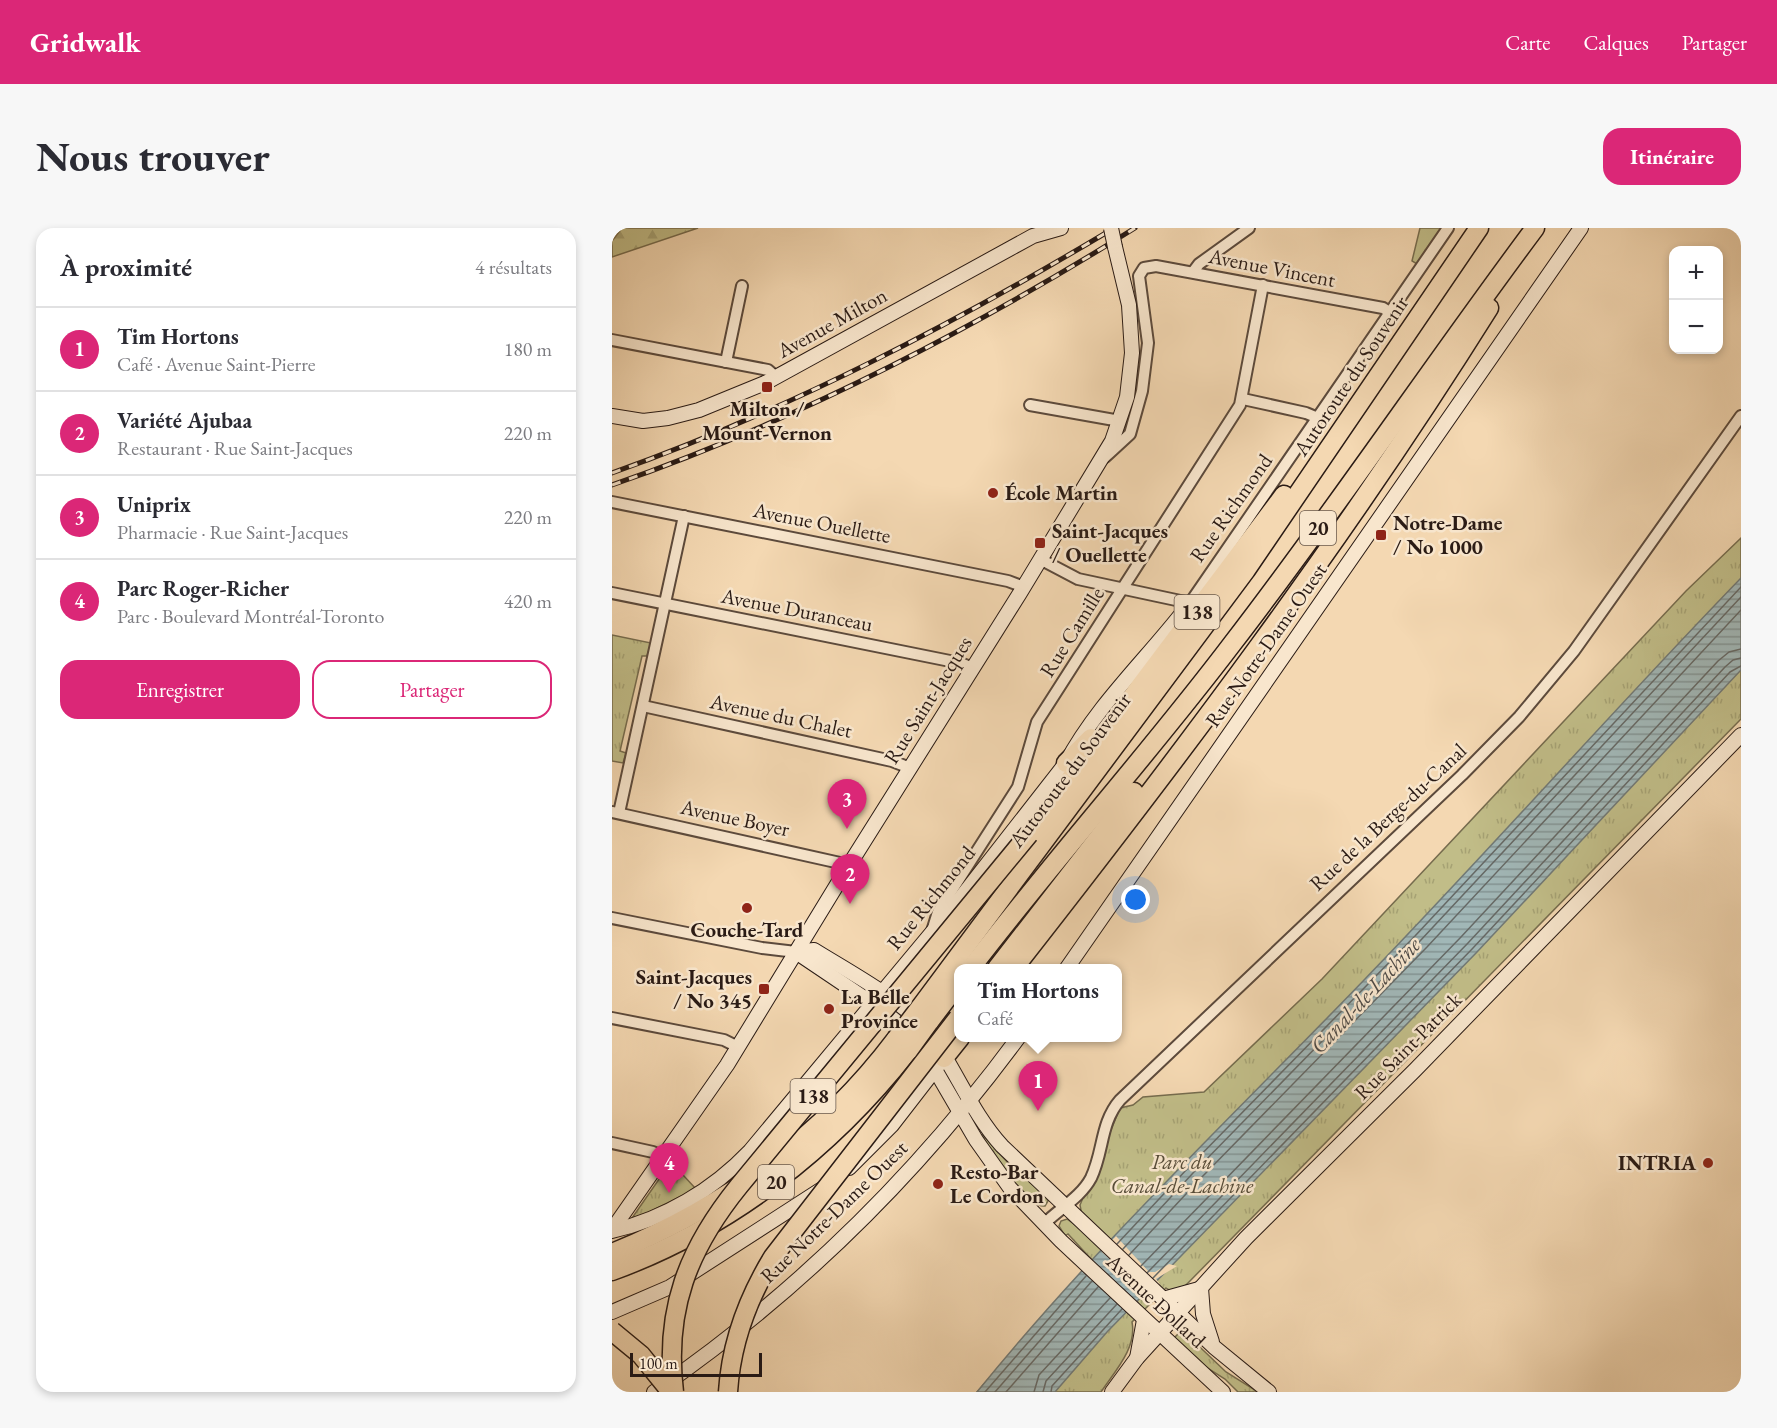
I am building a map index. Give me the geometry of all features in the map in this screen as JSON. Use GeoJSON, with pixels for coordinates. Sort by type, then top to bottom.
{"type":"FeatureCollection","features":[{"type":"Feature","properties":{"kind":"highway","name":"Autoroute du Souvenir"},"geometry":{"type":"LineString","coordinates":[[961,964],[1317,469],[1394,350],[1479,228]]}},
{"type":"Feature","properties":{"kind":"highway","name":"Autoroute du Souvenir"},"geometry":{"type":"LineString","coordinates":[[975,964],[1231,646],[1405,411],[1466,321],[1537,228]]}},
{"type":"Feature","properties":{"kind":"highway"},"geometry":{"type":"LineString","coordinates":[[1006,964],[1190,720],[1315,564],[1377,478],[1537,228]]}},
{"type":"Feature","properties":{"kind":"highway","name":"138"},"geometry":{"type":"LineString","coordinates":[[673,1392],[672,1345],[676,1307],[689,1264],[708,1227],[739,1186],[1029,834],[1394,350]]}},
{"type":"Feature","properties":{"kind":"highway"},"geometry":{"type":"LineString","coordinates":[[1066,763],[1149,674]]}},
{"type":"Feature","properties":{"kind":"highway","name":"Autoroute du Souvenir"},"geometry":{"type":"LineString","coordinates":[[612,1271],[695,1233],[767,1188],[844,1123],[880,1086],[902,1045],[954,973]]}},
{"type":"Feature","properties":{"kind":"highway","name":"Autoroute du Souvenir"},"geometry":{"type":"LineString","coordinates":[[924,1015],[954,988]]}},
{"type":"Feature","properties":{"kind":"highway"},"geometry":{"type":"LineString","coordinates":[[728,1392],[734,1348],[742,1321],[773,1257],[954,1023]]}},
{"type":"Feature","properties":{"kind":"highway"},"geometry":{"type":"LineString","coordinates":[[939,1063],[957,1042]]}},
{"type":"Feature","properties":{"kind":"highway","name":"Autoroute du Souvenir"},"geometry":{"type":"LineString","coordinates":[[612,1253],[682,1221],[746,1183],[832,1111],[902,1045]]}},
{"type":"Feature","properties":{"kind":"highway"},"geometry":{"type":"LineString","coordinates":[[612,1331],[641,1355],[673,1392]]}},
{"type":"Feature","properties":{"kind":"main road","name":"Avenue Milton"},"geometry":{"type":"LineString","coordinates":[[612,416],[643,421],[676,417],[708,406],[776,377],[1031,232],[1061,228]]}},
{"type":"Feature","properties":{"kind":"main road","name":"Rue Saint-Jacques"},"geometry":{"type":"LineString","coordinates":[[612,1231],[738,1047],[849,865],[1024,587],[1100,461],[1120,421],[1130,380],[1132,331],[1111,228]]}},
{"type":"Feature","properties":{"kind":"main road","name":"Rue Notre-Dame Ouest"},"geometry":{"type":"LineString","coordinates":[[1069,964],[1581,228]]}},
{"type":"Feature","properties":{"kind":"main road","name":"Rue Richmond"},"geometry":{"type":"LineString","coordinates":[[612,1231],[648,1220],[681,1204],[737,1164],[765,1135],[1066,763],[1077,741],[1103,707],[1190,603]]}},
{"type":"Feature","properties":{"kind":"main road","name":"Rue Saint-Patrick"},"geometry":{"type":"LineString","coordinates":[[1112,1392],[1137,1358],[1246,1238],[1420,1066],[1741,735]]}},
{"type":"Feature","properties":{"kind":"main road"},"geometry":{"type":"LineString","coordinates":[[796,952],[917,1020],[965,1109]]}},
{"type":"Feature","properties":{"kind":"main road","name":"Rue Notre-Dame Ouest"},"geometry":{"type":"LineString","coordinates":[[654,1392],[735,1333],[814,1266],[884,1198],[965,1109],[1015,1042]]}},
{"type":"Feature","properties":{"kind":"main road"},"geometry":{"type":"LineString","coordinates":[[612,1312],[670,1287],[830,1183],[876,1142],[939,1063]]}},
{"type":"Feature","properties":{"kind":"main road","name":"Avenue Dollard"},"geometry":{"type":"LineString","coordinates":[[965,1109],[1178,1314],[1269,1392]]}},
{"type":"Feature","properties":{"kind":"main road","name":"Avenue Dollard"},"geometry":{"type":"LineString","coordinates":[[965,1109],[996,1171],[1044,1224],[1223,1392]]}},
{"type":"Feature","properties":{"kind":"main road"},"geometry":{"type":"LineString","coordinates":[[1161,1297],[1201,1288],[1204,1318],[1214,1347]]}},
{"type":"Feature","properties":{"kind":"main road"},"geometry":{"type":"LineString","coordinates":[[1137,1358],[1141,1317]]}},
{"type":"Feature","properties":{"kind":"street"},"geometry":{"type":"LineString","coordinates":[[1193,273],[1199,264],[1249,228]]}},
{"type":"Feature","properties":{"kind":"street","name":"Rue Richmond"},"geometry":{"type":"LineString","coordinates":[[1190,603],[1448,228]]}},
{"type":"Feature","properties":{"kind":"street","name":"Avenue Vincent"},"geometry":{"type":"LineString","coordinates":[[1144,268],[1160,266],[1383,309],[1391,313]]}},
{"type":"Feature","properties":{"kind":"street","name":"Rue Saint-Jacques"},"geometry":{"type":"LineString","coordinates":[[1100,461],[1128,437],[1140,402],[1148,343],[1139,276],[1144,268]]}},
{"type":"Feature","properties":{"kind":"street","name":"Rue Camille"},"geometry":{"type":"LineString","coordinates":[[931,932],[938,912],[1018,787],[1037,722],[1243,399],[1263,285]]}},
{"type":"Feature","properties":{"kind":"street"},"geometry":{"type":"LineString","coordinates":[[726,362],[742,286]]}},
{"type":"Feature","properties":{"kind":"street"},"geometry":{"type":"LineString","coordinates":[[612,340],[768,370],[776,377]]}},
{"type":"Feature","properties":{"kind":"street"},"geometry":{"type":"LineString","coordinates":[[1243,399],[1306,412],[1318,418]]}},
{"type":"Feature","properties":{"kind":"street"},"geometry":{"type":"LineString","coordinates":[[1030,405],[1120,421]]}},
{"type":"Feature","properties":{"kind":"street","name":"Rue de la Berge-du-Canal"},"geometry":{"type":"LineString","coordinates":[[1044,1224],[1090,1180],[1105,1122],[1120,1100],[1462,775],[1546,687],[1741,416]]}},
{"type":"Feature","properties":{"kind":"street","name":"Avenue Ouellette"},"geometry":{"type":"LineString","coordinates":[[612,502],[1008,581],[1024,587]]}},
{"type":"Feature","properties":{"kind":"street"},"geometry":{"type":"LineString","coordinates":[[615,812],[643,706],[684,516]]}},
{"type":"Feature","properties":{"kind":"street"},"geometry":{"type":"LineString","coordinates":[[1040,560],[1072,577],[1190,603]]}},
{"type":"Feature","properties":{"kind":"street","name":"Avenue Duranceau"},"geometry":{"type":"LineString","coordinates":[[612,593],[960,663],[973,668]]}},
{"type":"Feature","properties":{"kind":"street","name":"Avenue du Chalet"},"geometry":{"type":"LineString","coordinates":[[643,706],[892,760],[910,768]]}},
{"type":"Feature","properties":{"kind":"street","name":"Avenue Boyer"},"geometry":{"type":"LineString","coordinates":[[615,812],[849,865]]}},
{"type":"Feature","properties":{"kind":"street"},"geometry":{"type":"LineString","coordinates":[[612,918],[762,948],[796,952]]}},
{"type":"Feature","properties":{"kind":"street"},"geometry":{"type":"LineString","coordinates":[[612,1018],[724,1040],[738,1047]]}},
{"type":"Feature","properties":{"kind":"street"},"geometry":{"type":"LineString","coordinates":[[612,1143],[653,1152],[664,1157]]}},
{"type":"Feature","properties":{"kind":"green space"},"geometry":{"type":"Polygon","coordinates":[[[622,228],[698,228],[612,257],[612,241],[622,228]]]}},
{"type":"Feature","properties":{"kind":"green space"},"geometry":{"type":"Polygon","coordinates":[[[1420,228],[1441,228],[1417,264],[1412,261],[1420,228]]]}},
{"type":"Feature","properties":{"kind":"green space","name":"Parc du Canal-de-Lachine"},"geometry":{"type":"Polygon","coordinates":[[[1741,538],[1741,719],[1188,1283],[1178,1290],[1172,1291],[1166,1288],[1132,1322],[1133,1332],[1128,1350],[1101,1392],[977,1392],[1092,1260],[1068,1234],[1065,1236],[1059,1226],[1061,1221],[1067,1219],[1085,1232],[1080,1205],[1120,1108],[1133,1105],[1143,1097],[1204,1092],[1322,979],[1686,591],[1741,538]]]}},
{"type":"Feature","properties":{"kind":"green space"},"geometry":{"type":"Polygon","coordinates":[[[612,635],[651,643],[647,656],[642,656],[620,751],[626,753],[623,763],[612,761],[612,635]]]}},
{"type":"Feature","properties":{"kind":"green space"},"geometry":{"type":"Polygon","coordinates":[[[982,1134],[1009,1164],[1044,1194],[1048,1201],[1045,1206],[1029,1198],[1009,1177],[982,1134]]]}},
{"type":"Feature","properties":{"kind":"green space"},"geometry":{"type":"Polygon","coordinates":[[[671,1162],[696,1189],[631,1221],[632,1218],[671,1162]]]}},
{"type":"Feature","properties":{"kind":"green space"},"geometry":{"type":"Polygon","coordinates":[[[1182,1330],[1226,1372],[1258,1392],[1238,1392],[1225,1379],[1201,1364],[1174,1338],[1182,1330]]]}},
{"type":"Feature","properties":{"kind":"water","name":"Canal-de-Lachine"},"geometry":{"type":"Polygon","coordinates":[[[1741,578],[1741,670],[1477,952],[1107,1332],[1055,1392],[977,1392],[1069,1285],[1166,1181],[1412,930],[1741,578]]]}},
{"type":"Feature","properties":{"kind":"pier"},"geometry":{"type":"Polygon","coordinates":[[[1116,1236],[1149,1272],[1155,1272],[1169,1264],[1177,1266],[1156,1279],[1160,1284],[1148,1294],[1102,1252],[1116,1236]]]}},
{"type":"Feature","properties":{"kind":"railway"},"geometry":{"type":"LineString","coordinates":[[612,473],[743,422],[869,363],[993,298],[1114,228]]}},
{"type":"Feature","properties":{"kind":"railway"},"geometry":{"type":"LineString","coordinates":[[612,485],[748,432],[881,371],[1010,303],[1135,228]]}},
{"type":"Feature","properties":{"kind":"place","name":"Milton / Mount-Vernon"},"geometry":{"type":"Point","coordinates":[767,387]}},
{"type":"Feature","properties":{"kind":"place","name":"École Martin"},"geometry":{"type":"Point","coordinates":[993,493]}},
{"type":"Feature","properties":{"kind":"place","name":"Notre-Dame / No 1000"},"geometry":{"type":"Point","coordinates":[1381,535]}},
{"type":"Feature","properties":{"kind":"place","name":"Saint-Jacques / Ouellette"},"geometry":{"type":"Point","coordinates":[1040,543]}},
{"type":"Feature","properties":{"kind":"place","name":"Uniprix"},"geometry":{"type":"Point","coordinates":[847,829]}},
{"type":"Feature","properties":{"kind":"place","name":"Variété Ajubaa"},"geometry":{"type":"Point","coordinates":[850,904]}},
{"type":"Feature","properties":{"kind":"place","name":"Couche-Tard"},"geometry":{"type":"Point","coordinates":[747,908]}},
{"type":"Feature","properties":{"kind":"place","name":"Saint-Jacques / No 345"},"geometry":{"type":"Point","coordinates":[764,989]}},
{"type":"Feature","properties":{"kind":"place","name":"La Belle Province"},"geometry":{"type":"Point","coordinates":[829,1009]}},
{"type":"Feature","properties":{"kind":"place","name":"Tim Hortons"},"geometry":{"type":"Point","coordinates":[1038,1111]}},
{"type":"Feature","properties":{"kind":"place","name":"INTRIA"},"geometry":{"type":"Point","coordinates":[1708,1163]}},
{"type":"Feature","properties":{"kind":"place","name":"Resto-Bar Le Cordon"},"geometry":{"type":"Point","coordinates":[938,1184]}},
{"type":"Feature","properties":{"kind":"place","name":"Parc Roger-Richer"},"geometry":{"type":"Point","coordinates":[669,1193]}}]}
